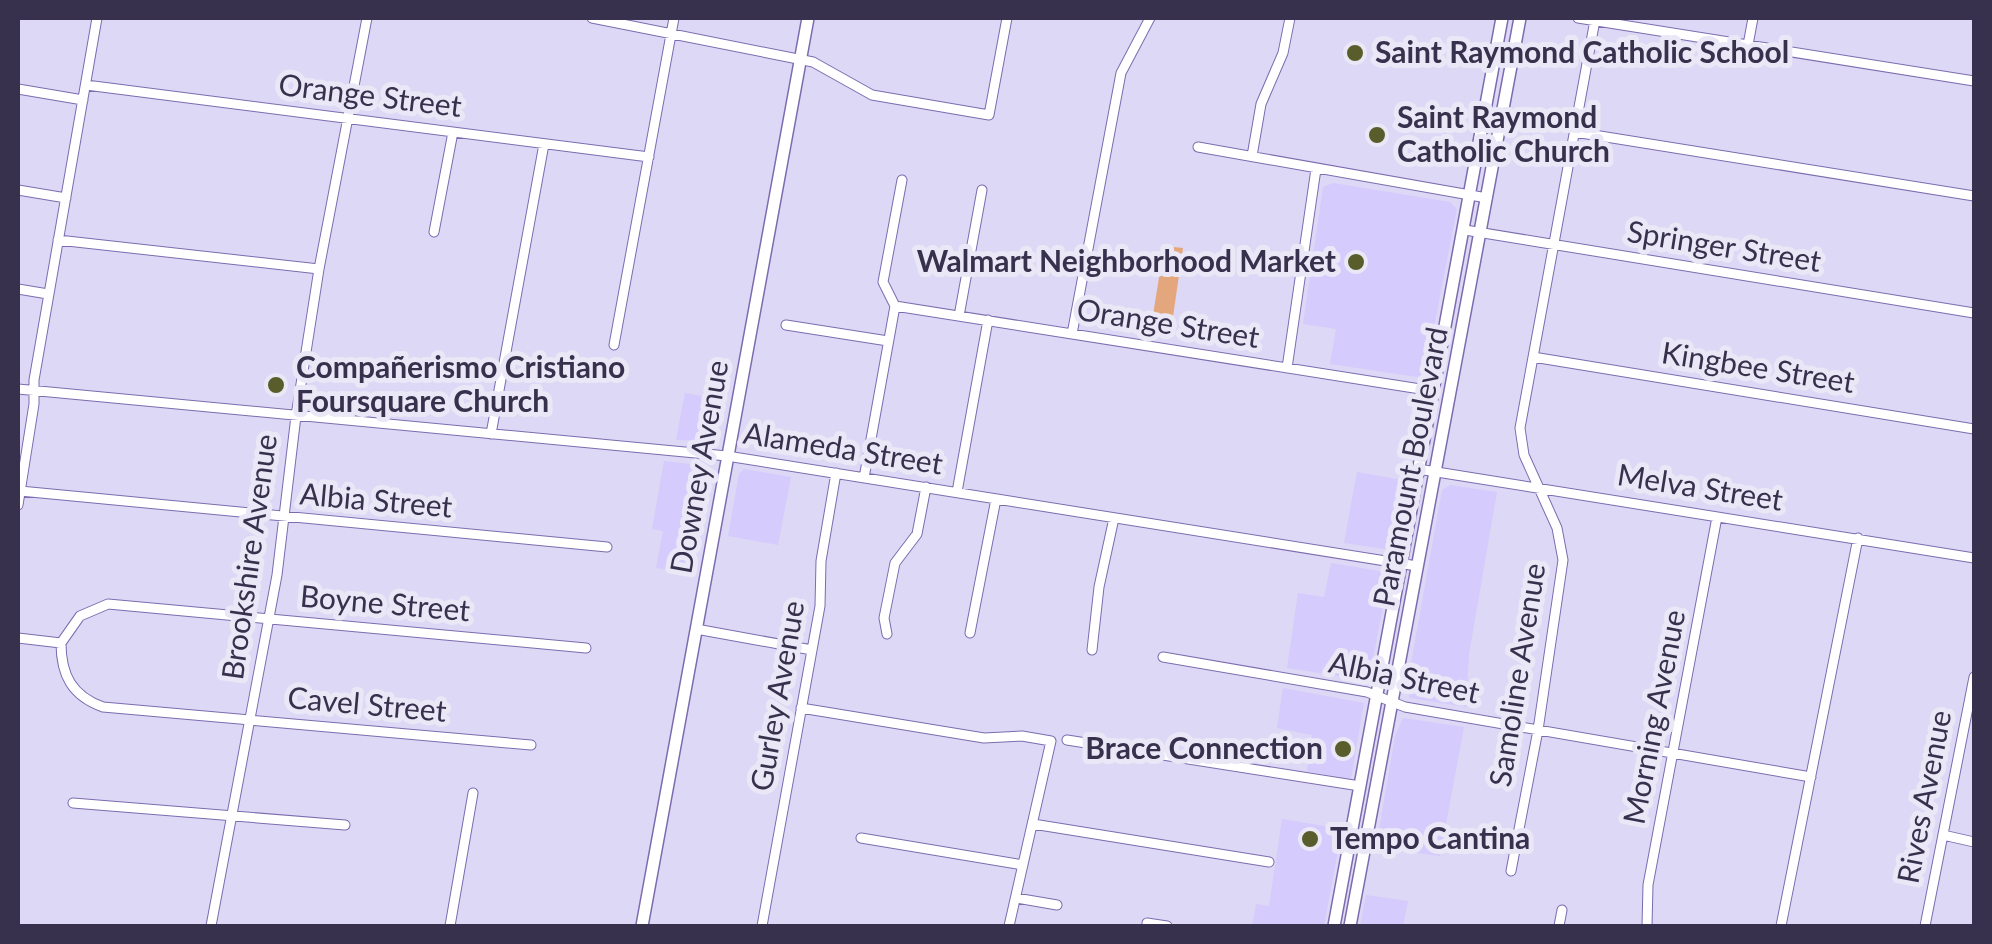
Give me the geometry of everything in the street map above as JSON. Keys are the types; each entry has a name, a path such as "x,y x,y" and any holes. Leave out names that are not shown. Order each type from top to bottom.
{"main road":[{"name":"Downey Avenue","path":"642,926 808,18"},
{"name":"Paramount Boulevard","path":"1334,926 1502,18"},
{"name":"Paramount Boulevard","path":"1350,926 1520,18"},
{"path":"1434,391 1445,419"}],"street":[{"path":"18,504 48,294 98,18"},
{"name":"Brookshire Avenue","path":"211,926 269,619 319,269 367,18"},
{"path":"592,18 812,62 883,98 989,115 1008,18"},
{"path":"614,345 674,18"},
{"path":"1072,334 1121,72 1150,18"},
{"path":"1252,156 1261,104 1283,52 1290,18"},
{"path":"1578,18 1974,81"},
{"path":"1748,45 1753,18"},
{"name":"Samoline Avenue","path":"1512,871 1564,560 1560,538 1524,455 1521,436 1532,357 1595,20"},
{"name":"Orange Street","path":"86,85 649,157"},
{"path":"18,89 83,100"},
{"path":"434,232 453,132"},
{"path":"1574,132 1974,196"},
{"path":"491,434 544,144"},
{"path":"1198,147 1487,198"},
{"path":"1287,368 1316,169"},
{"path":"864,478 895,306 883,282 902,180"},
{"path":"18,190 66,198"},
{"path":"959,316 982,190"},
{"name":"Springer Street","path":"1465,230 1974,313"},
{"path":"58,240 319,269"},
{"path":"18,289 48,294"},
{"name":"Orange Street","path":"895,306 1434,391"},
{"path":"957,492 988,320"},
{"path":"786,325 888,341"},
{"name":"Kingbee Street","path":"1532,357 1974,428"},
{"name":"Alameda Street","path":"18,389 727,456 1417,566"},
{"name":"Melva Street","path":"1418,469 1974,558"},
{"name":"Gurley Avenue","path":"762,926 822,596 821,559 836,473"},
{"path":"887,634 884,620 895,563 917,534 926,488"},
{"name":"Albia Street","path":"20,490 607,547"},
{"path":"970,632 996,499"},
{"name":"Morning Avenue","path":"1647,926 1648,886 1718,516"},
{"path":"1092,650 1099,586 1114,518"},
{"path":"1780,926 1858,538"},
{"name":"Boyne Street","path":"61,644 80,616 108,604 586,648"},
{"path":"696,629 812,650"},
{"path":"18,638 61,644"},
{"name":"Cavel Street","path":"61,644 62,668 68,682 77,694 103,707 532,745"},
{"name":"Albia Street","path":"1163,657 1811,778"},
{"name":"Rives Avenue","path":"1924,926 1974,677"},
{"path":"801,708 984,738 1022,736 1051,742 1010,926"},
{"path":"1067,740 1360,786"},
{"path":"450,926 473,793"},
{"path":"73,803 345,825"},
{"path":"1033,824 1269,862"},
{"path":"1943,834 1974,842"},
{"path":"862,838 1023,865"},
{"path":"1016,898 1057,905"},
{"path":"1559,926 1562,910"},
{"path":"1147,926 1167,926"}],"shaded area":[{"path":"1333,183 1450,202 1457,209 1424,378 1330,364 1336,329 1303,324 1323,187"},
{"path":"1164,246 1183,248 1170,337 1150,334"},
{"path":"685,393 722,400 714,441 676,440"},
{"path":"664,461 706,466 709,470 692,572 656,568 663,531 652,529"},
{"path":"744,469 791,477 778,545 728,536 739,474"},
{"path":"1357,472 1407,481 1395,547 1391,550 1344,543"},
{"path":"1450,485 1497,492 1469,654 1466,707 1410,698 1406,691 1442,490"},
{"path":"1331,563 1389,575 1370,675 1365,680 1287,668 1298,593 1324,597"},
{"path":"1283,688 1364,703 1351,779 1307,771 1312,735 1277,728"},
{"path":"1403,718 1464,727 1440,856 1376,847 1395,736"},
{"path":"1282,819 1342,829 1324,926 1252,926 1256,904 1269,906"},
{"path":"1366,895 1408,901 1403,926 1360,926"}],"place":[{"name":"Saint Raymond Catholic School","path":"1355,53"},
{"name":"Saint Raymond Catholic Church","path":"1377,135"},
{"name":"Walmart Neighborhood Market","path":"1356,262"},
{"name":"Compañerismo Cristiano Foursquare Church","path":"276,385"},
{"name":"Brace Connection","path":"1343,749"},
{"name":"Tempo Cantina","path":"1310,839"}]}
